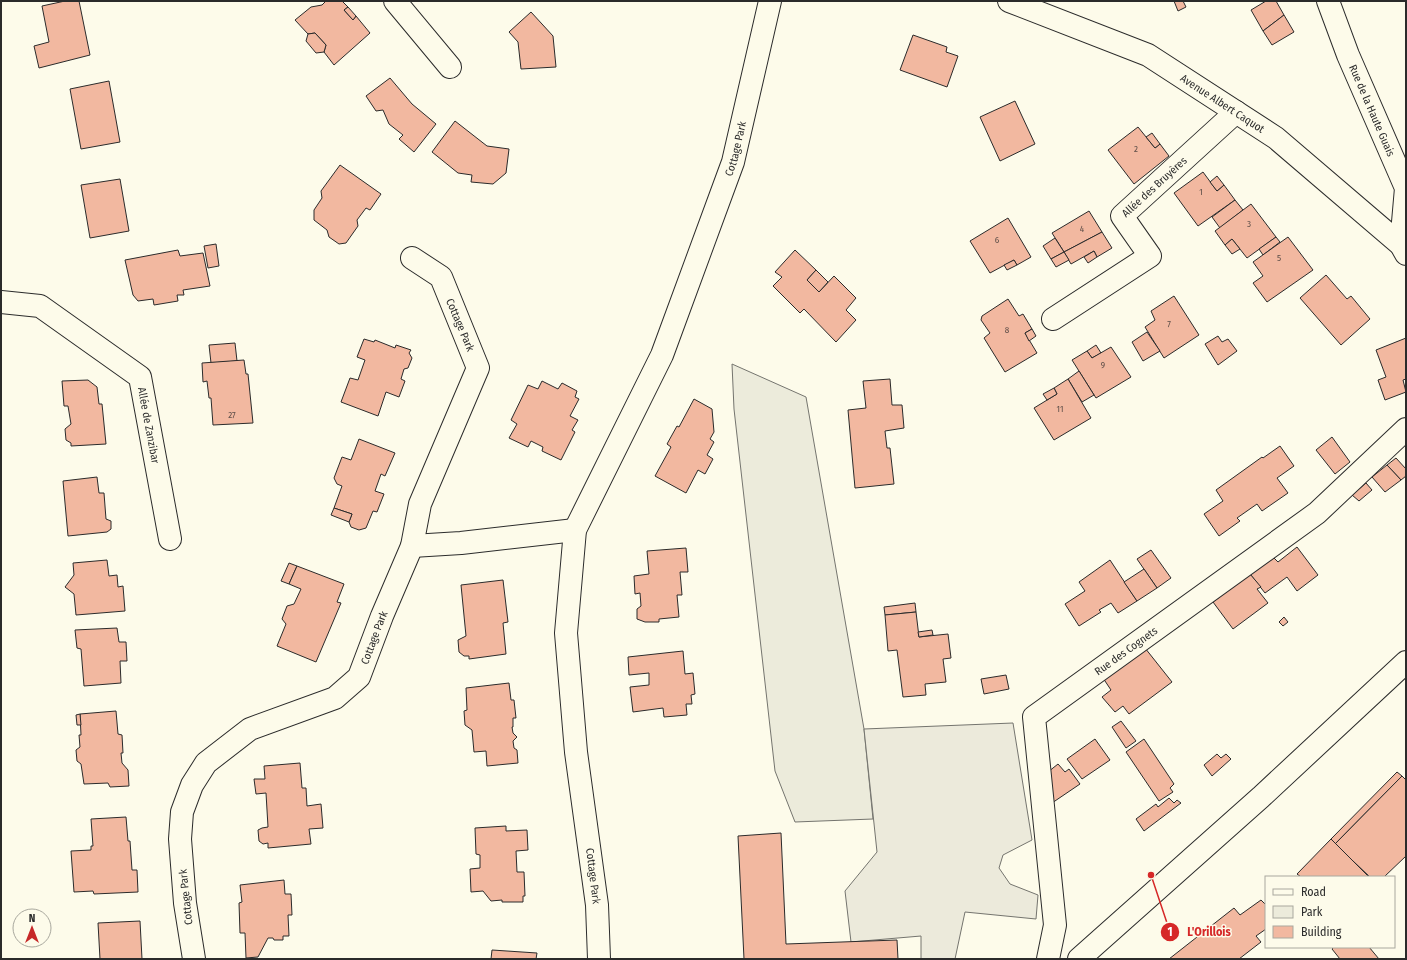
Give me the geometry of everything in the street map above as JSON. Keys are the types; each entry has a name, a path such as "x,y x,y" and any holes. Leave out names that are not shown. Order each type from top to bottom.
{"street":[{"path":"395,1 450,67"},
{"name":"Cottage Park","path":"599,959 597,905 576,752 566,633 575,530 662,355 733,162 770,1"},
{"name":"Avenue Albert Caquot","path":"1009,1 1148,56 1276,138 1404,249"},
{"name":"Rue de la Haute Guais","path":"1328,1 1348,56 1406,188 1404,249"},
{"name":"Allée des Bruyères","path":"1053,318 1150,256 1122,216 1236,112"},
{"name":"Cottage Park","path":"194,959 186,903 180,839 182,812 192,785 206,763 250,729 335,698 359,677 382,616 412,546 420,504 478,368 441,277 412,258"},
{"name":"Allée de Zanzibar","path":"1,302 40,306 140,377 170,539"},
{"name":"Rue des Cognets","path":"1048,959 1055,925 1034,717 1317,513 1406,429"},
{"path":"412,546 461,543 575,530"},
{"path":"1080,959 1266,792 1406,662"}],"green space":[{"path":"732,364 806,397 864,729 873,819 795,822 775,771 734,409"}],"shaded area":[{"path":"1013,723 1032,840 1003,855 999,868 1010,884 1038,895 1036,919 965,912 955,959 921,959 921,936 851,942 845,891 877,852 864,729"}],"building":[{"path":"65,1 79,1 90,55 39,68 34,46 49,42 42,6"},
{"path":"326,1 342,1 348,7 344,10 353,20 356,16 370,33 334,65 324,52 326,45 315,33 308,34 295,20 311,7 322,5"},
{"path":"1174,1 1183,1 1186,7 1178,11"},
{"path":"1266,1 1276,1 1284,15 1263,31 1251,10"},
{"path":"348,7 356,16 353,20 344,10"},
{"path":"531,12 553,36 556,67 521,69 518,42 509,32"},
{"path":"1284,15 1294,32 1272,45 1263,31"},
{"path":"315,33 326,45 324,52 316,53 306,41 308,34"},
{"path":"913,35 947,47 946,52 958,56 947,87 900,70"},
{"path":"390,78 412,104 436,124 414,152 399,139 403,135 389,124 383,110 376,111 366,96"},
{"path":"109,81 120,142 81,149 70,89"},
{"path":"1015,101 1035,144 1000,161 980,117"},
{"path":"455,121 487,146 509,149 506,173 493,184 471,182 472,175 458,173 432,152"},
{"path":"1138,127 1155,148 1160,144 1169,156 1134,184 1108,150"},
{"path":"1152,133 1160,144 1155,148 1146,137"},
{"path":"340,165 381,194 370,210 366,208 357,220 358,226 346,243 339,244 329,237 327,230 314,220 314,210 322,198 321,191"},
{"path":"1203,172 1217,191 1224,185 1235,200 1198,226 1174,193"},
{"path":"1217,176 1224,185 1217,191 1210,182"},
{"path":"120,179 129,231 90,238 81,185"},
{"path":"1235,200 1243,210 1220,228 1212,217"},
{"path":"1251,204 1276,237 1247,258 1232,239 1225,245 1215,231"},
{"path":"1089,211 1102,232 1064,252 1052,233"},
{"path":"1008,218 1031,257 1017,265 1014,260 990,273 970,241"},
{"path":"1102,232 1112,248 1097,257 1094,251 1071,264 1064,252"},
{"path":"1276,237 1280,242 1263,255 1259,249"},
{"path":"1288,237 1313,270 1267,302 1253,283 1263,276 1253,262"},
{"path":"1055,238 1064,252 1051,259 1043,246"},
{"path":"1232,239 1240,249 1232,254 1225,245"},
{"path":"216,244 219,266 208,268 204,246"},
{"path":"178,250 180,256 203,253 210,286 183,290 184,295 177,295 178,301 154,305 153,299 138,301 133,295 125,260"},
{"path":"795,250 816,270 807,280 819,292 834,276 856,298 846,310 856,320 836,342 804,309 800,313 773,286 782,277 775,272"},
{"path":"1094,251 1097,257 1088,263 1084,257"},
{"path":"1064,252 1069,260 1056,267 1051,259"},
{"path":"1014,260 1017,265 1007,270 1004,265"},
{"path":"816,270 828,282 819,292 807,280"},
{"path":"1326,275 1347,299 1351,296 1370,319 1341,345 1300,298"},
{"path":"1174,296 1199,335 1164,358 1145,327 1155,320 1151,311"},
{"path":"1008,299 1019,316 1023,314 1032,329 1025,333 1037,353 1005,372 984,338 990,333 981,320 982,316"},
{"path":"1032,329 1036,336 1029,341 1025,333"},
{"path":"1147,332 1160,351 1143,361 1132,342"},
{"path":"1218,336 1222,342 1228,339 1237,351 1218,365 1205,344"},
{"path":"1406,338 1406,379 1403,380 1406,392 1385,400 1378,380 1386,377 1376,350"},
{"path":"364,339 374,342 375,340 395,348 396,345 411,350 409,353 412,358 408,368 404,369 401,379 405,381 399,397 386,392 378,416 341,402 350,378 358,380 365,360 357,357"},
{"path":"235,343 237,361 211,363 209,345"},
{"path":"1096,345 1101,353 1092,358 1087,351"},
{"path":"1111,347 1131,377 1096,398 1072,360 1087,351 1092,358"},
{"path":"244,360 246,374 248,374 253,423 213,425 211,398 209,398 207,381 203,382 202,363"},
{"path":"1079,371 1094,395 1082,402 1068,379"},
{"path":"890,379 892,405 902,405 904,428 885,431 887,448 890,448 894,484 855,488 848,410 866,408 863,381"},
{"path":"1068,379 1091,418 1054,440 1034,408 1057,394 1054,388"},
{"path":"88,380 97,387 99,404 102,404 106,444 71,446 71,443 66,440 65,429 71,424 68,406 64,406 62,381"},
{"path":"542,381 558,389 562,383 577,391 575,397 579,399 570,416 578,420 572,430 575,432 561,460 542,451 543,447 531,441 528,447 509,438 517,424 511,420 528,385 538,389"},
{"path":"1054,388 1057,394 1047,400 1043,394"},
{"path":"694,399 712,409 714,432 710,439 714,442 707,455 713,459 705,474 698,470 686,493 655,476 671,447 667,444 677,426 679,427"},
{"path":"1332,437 1350,462 1335,474 1316,450"},
{"path":"359,439 395,453 385,476 381,474 375,491 384,494 377,512 373,511 366,528 359,530 351,527 349,522 352,514 334,508 342,486 337,484 334,478 342,457 351,460"},
{"path":"1280,446 1294,466 1277,478 1288,493 1262,511 1257,504 1237,518 1240,521 1219,536 1204,514 1223,501 1216,490"},
{"path":"1396,458 1406,469 1406,476 1401,480 1387,465"},
{"path":"1387,465 1401,480 1385,492 1372,477"},
{"path":"97,477 99,493 104,493 106,519 111,521 111,529 107,532 68,536 63,481"},
{"path":"1366,483 1372,490 1359,501 1352,495"},
{"path":"334,508 352,514 349,522 331,515"},
{"path":"1297,547 1318,575 1297,591 1287,577 1265,593 1250,574 1273,557 1278,562"},
{"path":"686,548 688,572 680,572 682,595 677,595 679,617 659,619 659,622 645,622 637,619 637,609 641,606 640,593 635,594 634,576 649,574 647,551"},
{"path":"1151,550 1171,578 1157,588 1137,559"},
{"path":"107,560 109,576 117,575 118,587 123,586 125,611 76,615 74,594 65,587 74,575 73,563"},
{"path":"1110,560 1137,601 1118,613 1111,603 1099,610 1101,612 1079,626 1065,604 1085,591 1079,582"},
{"path":"289,563 297,566 289,584 281,581"},
{"path":"297,566 344,584 337,602 341,603 316,662 277,646 286,624 282,619 287,606 294,604 301,589 289,584"},
{"path":"1144,569 1157,588 1137,601 1124,582"},
{"path":"1250,574 1261,587 1257,589 1268,603 1233,629 1213,602"},
{"path":"503,580 508,622 503,623 506,654 469,659 469,656 464,656 459,652 458,640 466,636 461,585"},
{"path":"915,603 916,612 885,615 884,607"},
{"path":"916,612 919,637 948,634 951,658 943,659 946,682 925,684 926,695 903,697 897,650 888,651 885,615"},
{"path":"1284,617 1288,622 1283,626 1279,622"},
{"path":"117,628 119,642 126,642 127,661 120,661 121,683 84,686 81,649 77,648 75,630"},
{"path":"932,630 933,635 919,637 918,632"},
{"path":"1145,648 1172,682 1129,714 1123,706 1115,712 1102,697 1111,690 1103,678"},
{"path":"683,651 685,674 693,673 695,694 691,695 692,704 686,704 687,715 664,717 663,708 633,712 630,687 649,685 649,673 629,675 628,657"},
{"path":"1006,675 1009,689 984,694 981,679"},
{"path":"509,683 511,700 514,700 516,718 513,718 512,727 513,733 517,737 513,741 514,748 517,750 518,763 487,766 486,751 474,752 472,730 465,725 464,711 467,710 466,688"},
{"path":"116,711 118,734 122,735 122,763 128,770 129,786 110,787 108,783 84,784 81,764 77,761 76,750 80,747 80,714"},
{"path":"80,714 81,725 77,725 76,715"},
{"path":"1121,721 1136,741 1126,748 1112,727"},
{"path":"1095,739 1110,760 1082,779 1067,759"},
{"path":"1144,739 1174,784 1170,788 1173,792 1159,801 1126,752"},
{"path":"1217,754 1221,758 1226,754 1231,759 1212,776 1204,765"},
{"path":"300,763 302,788 306,788 307,806 321,804 323,828 309,829 311,844 268,848 268,843 263,844 259,841 258,830 268,827 266,793 256,794 254,779 265,779 264,766"},
{"path":"1058,764 1065,772 1069,769 1080,784 1052,803 1048,772"},
{"path":"1397,772 1402,776 1335,844 1331,839"},
{"path":"1402,776 1406,780 1406,856 1385,876 1369,876 1335,844"},
{"path":"1169,798 1174,803 1177,800 1181,803 1144,831 1136,819 1156,804 1158,807"},
{"path":"126,817 128,841 130,841 132,870 137,870 138,892 94,894 93,891 74,892 71,851 91,850 91,846 93,846 91,819"},
{"path":"506,826 506,831 527,830 528,850 516,851 517,872 524,872 525,896 523,896 523,902 502,902 502,900 491,901 483,891 471,892 470,869 480,868 480,855 476,854 475,828"},
{"path":"781,833 786,944 897,940 898,959 744,959 738,836"},
{"path":"1331,839 1368,876 1300,876 1297,874"},
{"path":"284,880 285,894 291,894 292,915 288,915 289,936 283,936 283,940 268,938 258,957 246,958 245,933 240,933 239,903 242,902 240,885"},
{"path":"1261,900 1265,904 1265,930 1256,936 1261,942 1239,959 1169,959 1234,908 1240,915"},
{"path":"140,921 142,959 100,959 98,923"},
{"path":"1370,948 1379,959 1340,959 1332,949"},
{"path":"492,950 537,953 536,959 491,959"}],"place":[{"name":"L'Orillois","path":"1151,875"}]}
